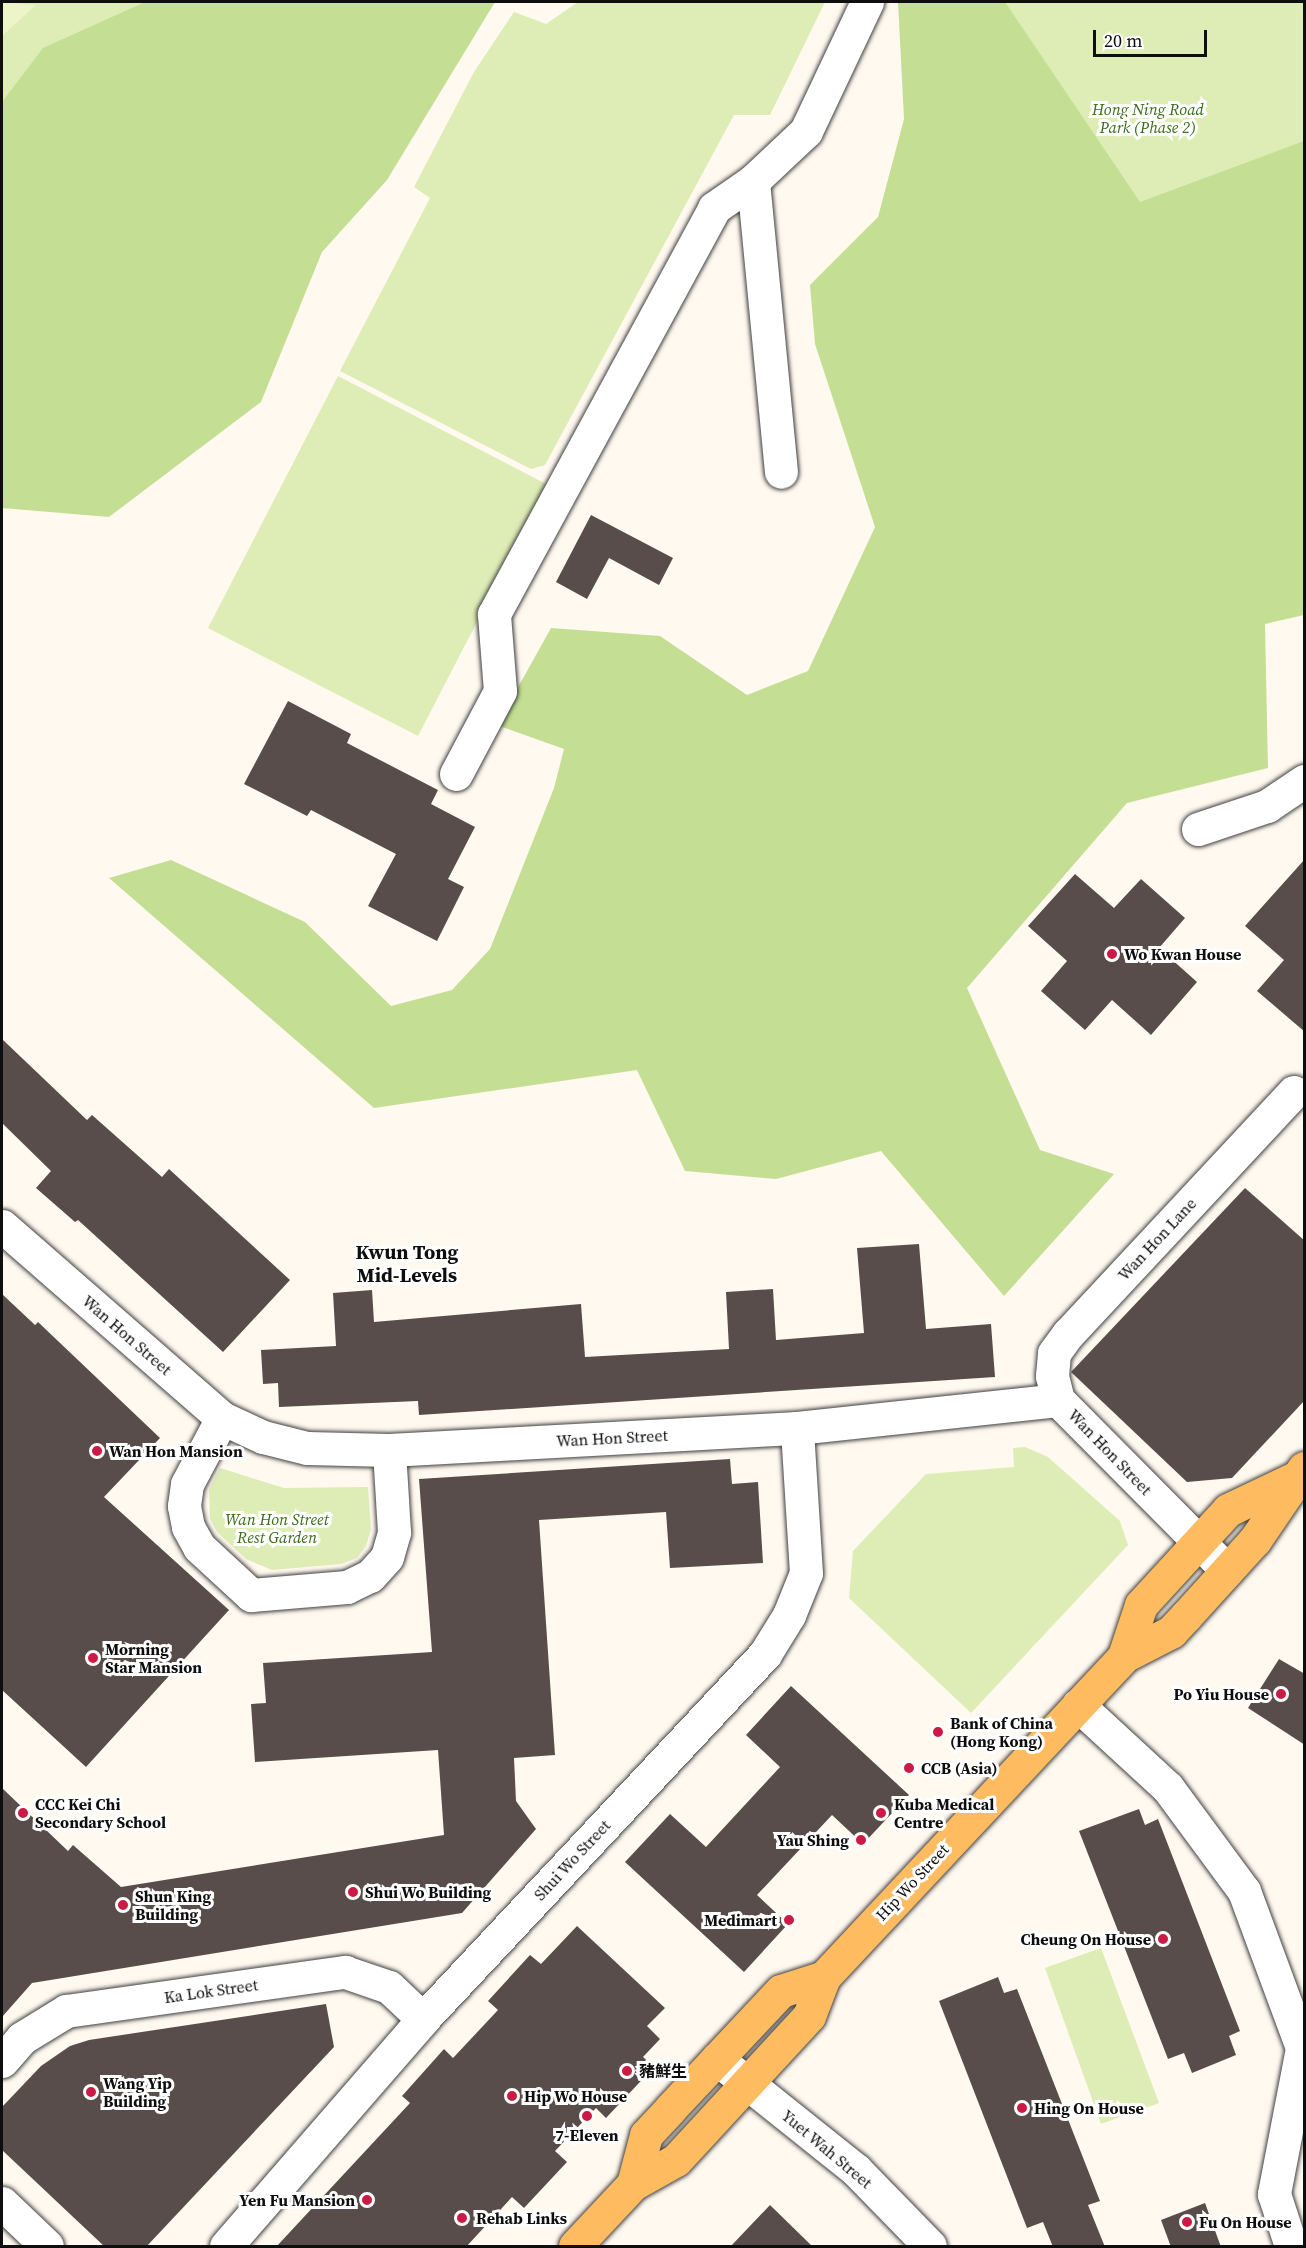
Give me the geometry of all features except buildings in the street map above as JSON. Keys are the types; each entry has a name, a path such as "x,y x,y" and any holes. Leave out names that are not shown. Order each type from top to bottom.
{"main road":[{"name":"Hip Wo Street","path":"1124,1656 1141,1605 1228,1510 1300,1473"},
{"name":"Hip Wo Street","path":"575,2247 633,2184 676,2160 809,2016 824,1977 1124,1656 1172,1632 1255,1540 1300,1473"},
{"name":"Hip Wo Street","path":"633,2184 646,2135 781,1991 824,1977"}],"street":[{"path":"456,774 500,691 494,614 714,208 753,181 806,131 867,2"},
{"path":"753,181 781,472"},
{"path":"1198,829 1267,806 1305,781"},
{"name":"Wan Hon Lane","path":"1059,1400 1052,1376 1054,1353 1068,1334 1294,1092"},
{"name":"Wan Hon Street","path":"2,1226 222,1418 263,1437 307,1449 389,1450 797,1428 1059,1400 1227,1570"},
{"path":"222,1418 187,1484 184,1506 188,1527 199,1547 251,1595 347,1587 370,1576 387,1557 394,1532 389,1450"},
{"name":"Shui Wo Street","path":"226,2247 423,2019 765,1654 789,1615 806,1574 797,1428"},
{"path":"1078,1705 1167,1788 1244,1891 1302,2048 1274,2194 1291,2247"},
{"name":"Ka Lok Street","path":"2,2061 22,2038 66,2012 345,1972 389,1987 423,2019"},
{"name":"Yuet Wah Street","path":"717,2059 856,2170 914,2241"},
{"path":"2,2204 47,2247"}],"green space":[{"path":"2,2 193,2 2,186"},
{"path":"2,2 36,5 2,36"},
{"path":"145,2 495,2 387,180 322,252 261,402 109,517 2,508 2,102 43,48"},
{"path":"578,2 825,2 770,115 734,115 545,465 531,469 340,371 430,198 414,187 474,72 514,12 546,24"},
{"path":"898,2 1005,2 1140,202 1304,141 1304,615 1265,624 1268,768 1127,803 967,988 1040,1150 1114,1174 1004,1296 881,1151 776,1179 685,1171 637,1070 374,1108 109,878 171,860 305,922 391,1006 452,990 490,949 554,788 564,749 497,725 551,628 660,636 747,695 808,671 875,527 815,344 810,285 878,217 904,119"},
{"name":"Hong Ning Road Park (Phase 2)","path":"944,2 1304,2 1304,190 1108,255"},
{"path":"338,376 548,485 418,736 208,628"},
{"path":"1025,1447 1048,1457 1120,1521 1128,1545 971,1713 849,1598 853,1551 926,1474 1014,1467 1013,1448"},
{"name":"Wan Hon Street Rest Garden","path":"220,1468 284,1488 368,1487 371,1529 366,1546 357,1558 341,1564 272,1570 246,1559 217,1532 210,1519 209,1490"},
{"path":"1101,1948 1159,2103 1101,2124 1045,1968"}],"place":[{"name":"Wo Kwan House","path":"1112,954"},
{"name":"Wan Hon Mansion","path":"97,1451"},
{"name":"Morning Star Mansion","path":"93,1658"},
{"name":"Po Yiu House","path":"1281,1694"},
{"name":"Bank of China (Hong Kong)","path":"938,1732"},
{"name":"CCB (Asia)","path":"909,1768"},
{"name":"CCC Kei Chi Secondary School","path":"23,1813"},
{"name":"Kuba Medical Centre","path":"881,1813"},
{"name":"Yau Shing","path":"861,1840"},
{"name":"Shui Wo Building","path":"353,1892"},
{"name":"Shun King Building","path":"123,1905"},
{"name":"Medimart","path":"789,1920"},
{"name":"Cheung On House","path":"1163,1939"},
{"name":"豬鮮生","path":"627,2071"},
{"name":"Wang Yip Building","path":"91,2092"},
{"name":"Hip Wo House","path":"512,2096"},
{"name":"Hing On House","path":"1022,2108"},
{"name":"7-Eleven","path":"587,2116"},
{"name":"Yen Fu Mansion","path":"367,2200"},
{"name":"Rehab Links","path":"462,2218"},
{"name":"Fu On House","path":"1187,2222"}],"district":[{"name":"Kwun Tong Mid-Levels","path":"407,1264"}]}
